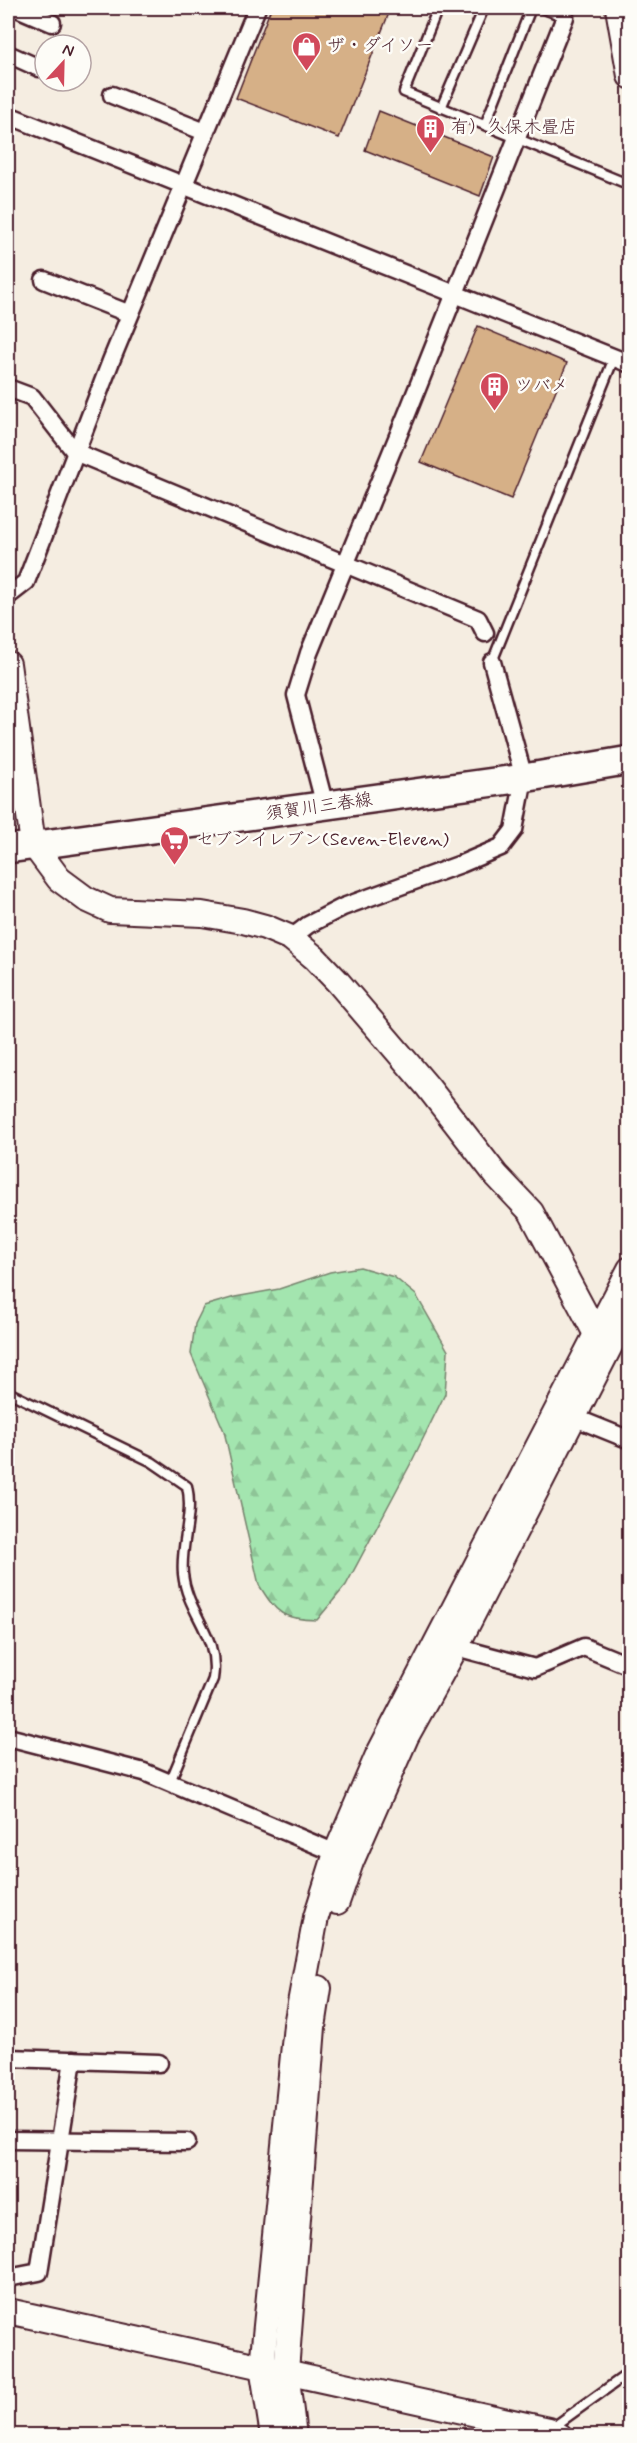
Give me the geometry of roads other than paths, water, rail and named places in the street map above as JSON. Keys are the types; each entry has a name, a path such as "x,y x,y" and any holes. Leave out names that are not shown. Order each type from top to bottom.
{"main road":[{"name":"須賀川三春線","path":"20,847 524,778 630,760"}],"street":[{"path":"17,8 52,23"},
{"path":"8,596 26,582 130,314 256,8"},
{"path":"618,8 630,76"},
{"path":"325,806 296,695 309,652 565,17"},
{"path":"8,54 33,65"},
{"path":"112,96 205,132"},
{"path":"8,115 622,361"},
{"path":"44,280 130,314"},
{"path":"8,388 32,397 75,452 478,619 485,633"},
{"path":"291,938 308,924 343,908 462,864 501,847 514,830 524,778 492,662"},
{"path":"8,664 20,847 86,899 110,910 202,914 266,927 291,938 338,982 427,1086 496,1175 531,1212 603,1340"},
{"path":"294,2436 286,2371 313,2027 330,1922 351,1862 406,1737 456,1647 573,1417 630,1269"},
{"path":"273,2436 262,2366 296,2025 316,1917 336,1852 377,1757 603,1340 630,1307"},
{"path":"573,1417 630,1440"},
{"path":"456,1647 535,1668 584,1647 630,1666"},
{"path":"8,1737 144,1772 336,1852"},
{"path":"8,2058 159,2063"},
{"path":"8,2278 39,2272 73,2060"},
{"path":"8,2140 187,2142"},
{"path":"8,2311 286,2371 554,2433"}],"lane":[{"path":"438,8 404,92 630,185"},
{"path":"441,108 484,8"},
{"path":"485,125 531,8"},
{"path":"541,8 565,17"},
{"path":"492,662 622,361"},
{"path":"8,1392 152,1462 187,1486 190,1498 182,1572 185,1586 211,1644 215,1666 213,1679 170,1782"},
{"path":"554,2433 630,2372"}],"place":[{"name":"ザ・ダイソー","path":"306,72"},
{"name":"有）久保木畳店","path":"430,154"},
{"name":"ツバメ","path":"494,412"},
{"name":"セブンイレブン(Seven-Eleven)","path":"175,866"}]}
